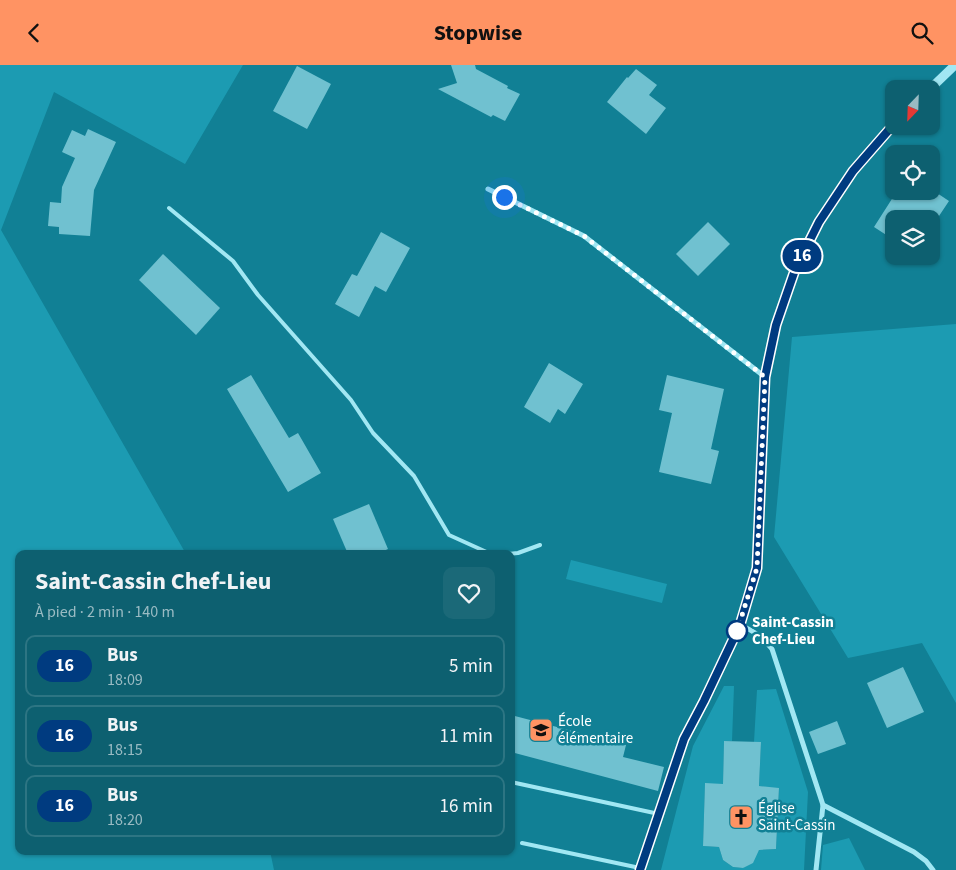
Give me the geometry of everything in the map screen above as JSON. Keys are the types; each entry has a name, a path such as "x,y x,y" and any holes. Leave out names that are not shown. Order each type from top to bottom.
{"street":[{"path":"939,80 955,65"},
{"path":"640,869 684,739 740,625 757,568 765,377 776,325 795,270 819,222 853,171 885,134"},
{"path":"488,189 584,236 765,377"},
{"path":"740,625 763,637 772,649 823,805 816,870"},
{"path":"823,805 914,852 926,861 933,870"}],"lane":[{"path":"169,208 233,261 258,295 351,399 374,433 414,476 449,535 482,550"},
{"path":"515,553 540,545"},
{"path":"515,783 659,815"},
{"path":"522,843 640,869"}],"shaded area":[{"path":"0,65 243,65 185,164 54,92 1,230 184,550 15,550 15,855 271,855 274,870 0,870"},
{"path":"956,324 956,703 922,643 848,658 774,537 792,337"},
{"path":"571,560 667,584 662,603 566,579"},
{"path":"724,686 734,686 732,741 724,741 723,784 705,784 703,846 719,847 723,860 733,867 743,868 759,850 776,849 779,789 759,786 761,742 754,742 757,690 776,689 808,792 804,870 661,870 693,746"},
{"path":"849,838 865,870 821,870 823,845"}],"building":[{"path":"451,65 475,65 476,69 520,94 505,121 493,115 491,117 438,89 457,83"},
{"path":"297,66 331,84 307,129 273,111"},
{"path":"636,69 657,85 649,95 666,108 646,134 607,102"},
{"path":"88,129 116,142 94,190 90,236 59,234 59,227 48,226 50,202 61,203 62,187 75,158 62,152 72,130 85,136"},
{"path":"940,195 949,201 940,214 940,210 885,210 885,234 874,227 891,200 940,200"},
{"path":"708,222 730,244 698,276 676,254"},
{"path":"381,232 410,248 386,292 375,286 359,317 335,304 352,274 357,276"},
{"path":"163,254 220,308 196,335 139,280"},
{"path":"549,363 583,384 565,414 558,409 550,423 524,407"},
{"path":"251,375 289,438 298,433 321,473 288,492 227,389"},
{"path":"667,375 724,389 711,449 719,451 711,484 659,472 672,413 659,410"},
{"path":"369,504 388,549 346,550 333,519"},
{"path":"903,667 924,712 887,728 867,683"},
{"name":"École élémentaire","path":"515,716 626,745 623,757 664,767 658,791 515,753"},
{"path":"837,721 846,744 818,754 809,732"},
{"name":"Église Saint-Cassin","path":"724,741 761,742 759,786 779,788 776,849 759,850 753,863 743,868 733,867 723,860 719,847 703,846 705,783 723,784"}],"bus line":[{"name":"16","path":"640,870 684,739 740,625 757,568 765,377 776,325 795,270 819,222 853,171 885,134"}],"place":[{"name":"Saint-Cassin Chef-Lieu","path":"737,631"},
{"name":"École élémentaire","path":"541,730"},
{"name":"Église Saint-Cassin","path":"741,817"}],"route":[{"path":"504,197 584,236 765,377 757,568 737,631"}]}
